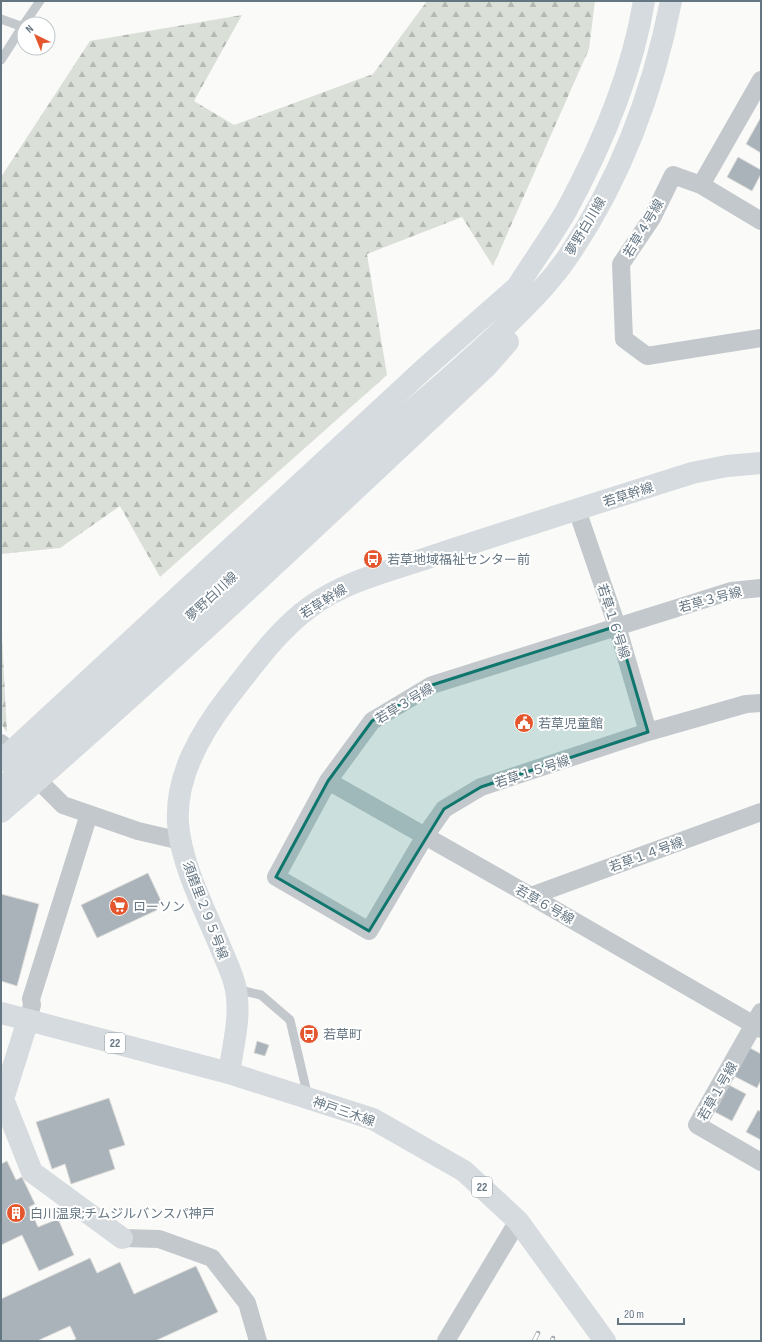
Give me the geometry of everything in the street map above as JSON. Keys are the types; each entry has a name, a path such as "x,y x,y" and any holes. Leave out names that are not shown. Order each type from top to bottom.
{"street":[{"name":"夢野白川線","path":"420,402 517,287 564,214 595,155 620,94 634,47 644,1"},
{"name":"夢野白川線","path":"1,789 74,724 420,402 483,349 544,288 583,233 619,166 641,113 650,86 664,36 671,1"},
{"path":"761,80 701,185 761,221"},
{"name":"若草４号線","path":"701,185 673,175 652,218 620,264 624,339 647,356 761,338"},
{"path":"1,761 408,384 517,287"},
{"path":"1,812 86,738 294,547 486,367 517,332 544,288"},
{"name":"若草幹線","path":"180,841 178,822 179,800 182,783 194,749 215,714 281,631 310,606 341,587 456,548 692,473 727,466 761,463"},
{"name":"若草１６号線","path":"576,510 617,626 648,732"},
{"name":"若草３号線","path":"369,931 276,877 328,781 372,721 432,685 731,591 761,588"},
{"name":"若草１５号線","path":"369,931 425,836 444,810 481,787 648,732 746,704 761,703"},
{"path":"1,743 63,805 138,831 180,841"},
{"name":"若草６号線","path":"328,781 531,896 759,1022"},
{"name":"若草１４号線","path":"531,896 761,812"},
{"path":"89,814 31,999 32,1005 28,1020 2,1099 32,1172 122,1238 159,1239 212,1258 247,1303 258,1341"},
{"name":"須磨里２９５号線","path":"180,841 193,884 236,989 237,1020 229,1073"},
{"name":"神戸三木線","path":"1,1013 229,1073 373,1119 464,1171 518,1220 604,1341"},
{"name":"若草１号線","path":"759,1022 697,1125 761,1162"},
{"path":"446,1341 518,1220"}],"lane":[{"path":"30,16 40,1"},
{"path":"1,19 16,23"},
{"path":"1,60 16,37"},
{"path":"236,989 261,995 290,1020 308,1099"}],"highlighted area":[{"path":"617,626 648,732 481,787 444,809 369,931 276,877 328,781 372,721 432,685"}],"green space":[{"path":"427,1 595,1 589,49 493,266 462,217 367,254 387,375 160,577 120,506 60,548 1,554 1,177 90,41 242,15 194,101 234,125 373,74"},
{"path":"1,619 7,732 1,724"}],"building":[{"path":"761,117 761,153 746,144"},
{"path":"738,157 761,170 761,174 752,191 727,177"},
{"name":"ローソン","path":"148,873 162,903 155,907 157,910 97,938 81,905"},
{"path":"1,894 39,904 17,986 1,981"},
{"path":"257,1041 269,1045 265,1056 254,1053"},
{"path":"750,1048 761,1054 761,1080 757,1088 734,1076"},
{"path":"729,1085 746,1094 732,1121 715,1112"},
{"path":"109,1098 125,1145 109,1150 115,1169 71,1184 65,1164 52,1169 36,1122"},
{"path":"758,1110 761,1112 761,1140 746,1132"},
{"name":"白川温泉;チムジルバンスパ神戸","path":"7,1161 16,1180 22,1177 35,1204 29,1207 38,1227 58,1219 74,1255 39,1271 22,1235 1,1245 1,1164"},
{"path":"90,1258 97,1273 120,1262 134,1294 196,1266 218,1312 155,1341 72,1341 76,1339 70,1326 37,1341 1,1341 1,1299"}],"railway":[{"path":"534,1341 538,1333"}],"place":[{"name":"若草地域福祉センター前","path":"373,559"},
{"name":"若草児童館","path":"524,723"},
{"name":"ローソン","path":"119,906"},
{"name":"若草町","path":"309,1034"},
{"name":"白川温泉;チムジルバンスパ神戸","path":"16,1213"}]}
